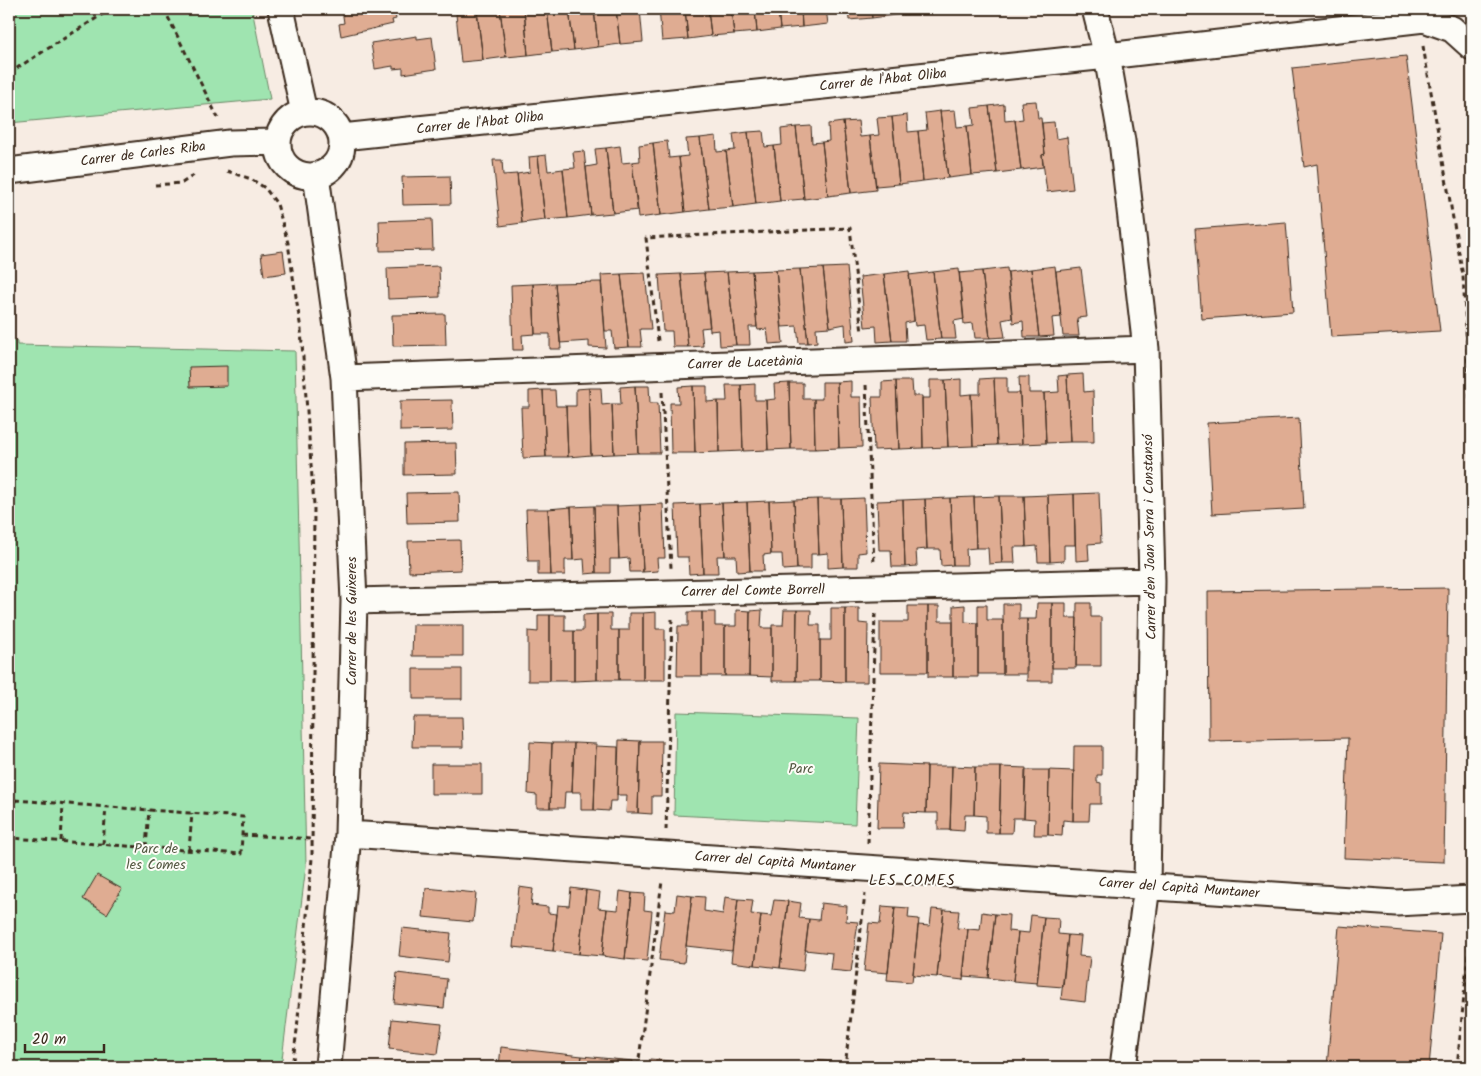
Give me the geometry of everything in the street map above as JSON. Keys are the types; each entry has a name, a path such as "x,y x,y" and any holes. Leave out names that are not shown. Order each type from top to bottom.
{"street":[{"path":"281,9 304,112"},
{"name":"Carrer d'en Joan Serra i Constansó","path":"1094,9 1107,56 1122,141 1146,349 1152,581 1148,886 1123,1067"},
{"name":"Carrer de l'Abat Oliba","path":"342,137 1107,56 1426,16 1462,25 1472,47"},
{"path":"304,112 316,112 330,118 338,126 342,137 342,149 336,163 327,171 316,175 305,176 290,169 279,153 279,134 287,121 304,112"},
{"name":"Carrer de Carles Riba","path":"9,171 230,144 278,142"},
{"name":"Carrer de les Guixeres","path":"316,175 344,378 354,601 348,834 328,1067"},
{"name":"Carrer de Lacetània","path":"344,378 1146,349"},
{"name":"Carrer del Comte Borrell","path":"354,601 1152,581"},
{"name":"Carrer del Capità Muntaner","path":"348,834 1396,902 1472,909"}],"path":[{"path":"9,73 111,9"},
{"path":"164,9 230,144"},
{"path":"1426,16 1464,276 1472,432"},
{"path":"224,171 236,172 252,179 265,188 277,204 288,243 299,320 314,505 312,839 299,1011 292,1067"},
{"path":"154,186 182,183 193,176 201,174"},
{"path":"638,1067 666,855 672,593 660,366 646,238 850,228 865,359 875,588 868,868 845,1067"},
{"path":"15,800 64,804 243,817 241,854 12,838 15,800"},
{"path":"61,841 64,804"},
{"path":"103,844 106,807"},
{"path":"146,847 149,810"},
{"path":"189,850 192,813"},
{"path":"9,818 14,818"},
{"path":"242,835 312,839"},
{"path":"1457,1067 1472,909"}],"green space":[{"path":"9,9 252,9 270,99 9,123"},
{"name":"Parc de les Comes","path":"9,341 17,341 17,345 295,351 306,866 281,1067 9,1067"},
{"name":"Parc","path":"676,712 859,718 855,824 674,815"}],"building":[{"path":"342,9 394,9 396,19 392,20 393,24 341,36 339,24 344,23"},
{"path":"500,9 506,57 483,60 477,11"},
{"path":"500,9 524,9 528,55 506,57"},
{"path":"524,9 547,9 552,52 528,55"},
{"path":"547,9 569,9 574,50 552,52"},
{"path":"569,9 594,9 598,47 574,50"},
{"path":"594,9 616,9 620,44 598,47"},
{"path":"616,9 640,9 643,42 620,44"},
{"path":"659,9 685,9 688,39 662,41"},
{"path":"685,9 708,9 711,36 688,39"},
{"path":"708,9 731,9 734,34 711,36"},
{"path":"731,9 755,9 757,32 734,34"},
{"path":"755,9 778,9 780,29 757,32"},
{"path":"778,9 801,9 802,27 780,29"},
{"path":"801,9 826,9 828,24 802,27"},
{"path":"848,9 871,9 872,18 849,20"},
{"path":"871,9 894,9 895,15 872,18"},
{"path":"894,9 917,9 918,13 895,15"},
{"path":"917,9 940,9 941,10 918,13"},
{"path":"477,11 483,60 461,62 456,14"},
{"path":"417,36 417,39 432,37 436,69 403,74 403,68 393,69 393,66 375,69 371,43"},
{"path":"1406,56 1440,331 1331,337 1317,164 1304,167 1292,68"},
{"path":"1036,101 1038,118 1041,118 1045,154 1042,155 1043,167 1021,170 1015,120 1023,119 1021,102"},
{"path":"1004,104 1005,121 1015,120 1021,170 997,173 989,106"},
{"path":"989,106 997,173 972,175 967,126 974,125 972,108"},
{"path":"955,110 957,127 967,126 972,175 948,178 940,111"},
{"path":"940,111 948,178 923,181 918,131 927,130 925,113"},
{"path":"907,115 908,132 918,131 923,181 899,184 892,117"},
{"path":"892,117 899,184 876,186 870,136 879,135 877,118"},
{"path":"858,121 860,137 870,136 876,190 851,193 843,122"},
{"path":"843,122 851,193 828,196 822,142 829,141 828,124"},
{"path":"1054,122 1056,139 1067,137 1073,189 1047,192 1042,155 1045,154 1042,123"},
{"path":"811,126 812,143 822,142 828,196 804,199 796,127"},
{"path":"796,127 804,199 780,201 774,146 782,145 781,129"},
{"path":"763,131 765,147 774,146 780,201 756,204 748,132"},
{"path":"748,132 756,204 733,207 726,151 735,150 733,134"},
{"path":"716,136 717,152 726,151 733,207 709,209 700,138"},
{"path":"700,138 709,209 685,212 679,157 688,156 686,139"},
{"path":"667,141 669,158 679,157 685,212 661,215 653,143"},
{"path":"653,143 661,215 638,218 632,162 640,161 639,145"},
{"path":"620,146 622,163 632,162 638,210 613,213 606,148"},
{"path":"606,148 613,213 591,215 586,167 597,165 595,149"},
{"path":"584,151 591,215 568,218 563,169 575,168 573,152"},
{"path":"546,155 548,171 563,169 568,218 545,220 538,156"},
{"path":"538,156 545,220 522,223 517,174 530,172 529,157"},
{"path":"493,160 502,160 503,175 517,174 522,223 500,226"},
{"path":"450,176 451,204 403,205 402,177"},
{"path":"432,219 433,250 380,251 379,221"},
{"path":"1286,222 1293,312 1202,319 1195,229"},
{"path":"283,251 286,273 264,276 261,254"},
{"path":"439,266 440,297 388,299 387,268"},
{"path":"1055,266 1061,317 1052,318 1054,336 1039,337 1031,269"},
{"path":"847,267 854,341 846,342 845,324 830,327 823,268"},
{"path":"823,268 830,327 816,328 817,342 808,343 800,269"},
{"path":"1007,268 1012,318 1002,320 1005,337 990,338 982,271"},
{"path":"1081,268 1087,317 1077,318 1079,336 1063,336 1056,271"},
{"path":"800,269 808,343 799,343 797,326 782,327 776,270"},
{"path":"959,269 964,319 954,321 956,339 941,339 933,272"},
{"path":"1031,269 1039,337 1024,337 1023,321 1013,323 1008,272"},
{"path":"776,270 783,343 769,344 767,329 758,330 757,327 752,271"},
{"path":"752,271 757,327 749,327 750,345 736,345 727,272"},
{"path":"909,271 914,321 905,323 906,341 892,341 884,274"},
{"path":"982,271 990,338 975,338 973,323 964,324 959,273"},
{"path":"727,272 736,345 720,346 719,330 710,331 704,273"},
{"path":"933,272 941,339 926,340 924,325 915,326 909,275"},
{"path":"645,273 651,329 640,329 642,347 629,347 621,274"},
{"path":"704,273 710,327 701,328 703,346 688,347 681,274"},
{"path":"621,274 629,347 614,348 612,331 605,331 601,275"},
{"path":"681,274 688,347 673,347 672,331 663,331 659,275"},
{"path":"884,274 892,341 877,342 876,326 865,327 860,277"},
{"path":"601,282 606,348 589,347 589,341 560,343 555,283"},
{"path":"555,283 561,349 550,349 550,334 535,334 533,284"},
{"path":"533,284 535,334 522,335 523,350 513,350 511,285"},
{"path":"445,314 446,345 393,346 392,315"},
{"path":"227,366 227,386 190,387 189,367"},
{"path":"1083,374 1084,392 1093,391 1094,442 1070,442 1067,375"},
{"path":"1067,375 1070,442 1046,443 1044,393 1059,392 1058,376"},
{"path":"1019,377 1029,377 1029,393 1044,393 1046,443 1022,444"},
{"path":"994,378 997,445 973,446 971,394 980,394 980,379"},
{"path":"994,378 1007,378 1007,393 1020,393 1022,444 997,445"},
{"path":"961,379 961,395 971,394 973,446 948,447 945,380"},
{"path":"930,380 945,380 948,447 923,448 922,398 930,398"},
{"path":"851,381 851,397 861,397 862,447 839,448 837,382"},
{"path":"896,381 899,449 874,450 872,397 882,397 882,382"},
{"path":"896,381 912,381 913,396 922,396 923,448 899,449"},
{"path":"822,382 837,382 839,448 815,449 814,399 822,399"},
{"path":"789,383 791,449 768,450 766,400 775,399 774,384"},
{"path":"789,383 803,383 803,399 814,399 815,449 791,449"},
{"path":"755,384 755,400 766,400 768,450 743,451 741,385"},
{"path":"726,385 741,385 743,451 719,452 718,401 727,401"},
{"path":"635,386 638,453 614,454 612,404 621,404 620,387"},
{"path":"635,386 649,386 650,403 658,403 660,453 638,453"},
{"path":"693,386 695,453 671,453 670,403 679,403 678,387"},
{"path":"693,386 707,386 707,402 718,401 719,452 695,453"},
{"path":"589,388 591,455 568,457 566,406 576,406 576,389"},
{"path":"589,388 601,388 602,405 612,404 614,454 591,455"},
{"path":"543,390 546,457 523,458 521,407 529,407 529,391"},
{"path":"543,390 555,390 556,406 566,406 568,457 546,457"},
{"path":"452,400 453,430 400,431 400,401"},
{"path":"1299,418 1304,509 1212,514 1207,423"},
{"path":"456,443 457,474 404,475 404,444"},
{"path":"459,492 460,522 407,523 406,493"},
{"path":"1099,493 1101,543 1088,544 1089,560 1076,561 1074,494"},
{"path":"1074,494 1075,545 1064,545 1064,561 1050,562 1048,495"},
{"path":"1048,495 1050,562 1038,562 1037,546 1026,547 1024,496"},
{"path":"999,496 1002,563 989,564 988,548 976,548 974,497"},
{"path":"999,496 1024,496 1026,547 1014,547 1015,563 1002,563"},
{"path":"974,497 976,548 966,549 967,565 953,565 950,498"},
{"path":"864,498 866,552 858,553 858,567 843,567 841,499"},
{"path":"950,498 953,565 941,566 940,549 927,549 925,499"},
{"path":"817,499 841,499 843,567 828,568 828,553 819,554"},
{"path":"817,499 819,554 811,554 811,569 797,569 794,500"},
{"path":"925,499 927,549 916,550 917,566 905,567 903,500"},
{"path":"794,500 797,569 783,570 782,554 771,554 769,501"},
{"path":"903,500 905,567 892,567 891,550 879,550 877,501"},
{"path":"769,501 771,554 763,555 764,571 750,571 747,502"},
{"path":"747,502 750,571 737,572 736,556 725,556 722,503"},
{"path":"722,503 725,556 717,556 718,573 703,573 700,504"},
{"path":"663,504 665,558 657,558 658,571 643,572 640,505"},
{"path":"700,504 703,573 689,574 688,557 677,557 675,505"},
{"path":"640,505 643,572 630,572 629,558 619,559 617,506"},
{"path":"594,506 617,506 619,559 610,559 610,573 596,573"},
{"path":"594,506 596,573 585,574 584,559 573,560 571,507"},
{"path":"571,507 573,560 565,560 565,575 551,575 548,509"},
{"path":"526,509 548,509 551,575 538,575 538,561 528,561"},
{"path":"460,540 461,570 409,572 408,541"},
{"path":"1448,588 1444,862 1344,858 1348,738 1209,741 1208,591"},
{"path":"1037,603 1052,603 1052,681 1027,681 1027,619 1036,619"},
{"path":"1052,603 1066,603 1066,618 1077,618 1076,668 1052,668"},
{"path":"1077,603 1091,603 1091,617 1101,617 1101,666 1076,666"},
{"path":"1003,604 1019,604 1019,619 1027,619 1026,674 1003,674"},
{"path":"965,605 965,622 978,623 978,677 953,677 953,606"},
{"path":"978,605 987,605 987,620 1003,620 1003,674 978,674"},
{"path":"908,606 928,606 928,672 880,672 880,622 908,622"},
{"path":"928,606 939,606 939,621 953,621 953,677 928,677"},
{"path":"831,608 845,608 845,682 820,681 820,640 831,640"},
{"path":"845,608 859,608 859,623 868,624 867,682 845,682"},
{"path":"736,610 750,611 749,676 725,676 725,626 736,626"},
{"path":"762,610 761,628 772,628 772,677 749,676 750,611"},
{"path":"784,610 797,610 796,681 772,681 772,625 783,625"},
{"path":"797,610 811,610 810,625 820,625 820,681 796,681"},
{"path":"656,612 656,629 665,629 665,680 643,680 643,613"},
{"path":"688,612 702,612 702,676 677,676 678,626 688,626"},
{"path":"702,612 715,612 715,626 725,626 725,676 702,676"},
{"path":"629,613 643,613 643,680 619,680 619,630 629,630"},
{"path":"597,614 611,614 611,630 619,630 619,680 597,680"},
{"path":"597,614 597,680 574,681 574,631 583,631 583,615"},
{"path":"538,615 550,615 550,681 528,681 528,631 538,632"},
{"path":"550,615 565,615 565,631 574,631 574,681 550,681"},
{"path":"413,625 463,625 463,656 412,656"},
{"path":"413,669 462,669 462,699 413,699"},
{"path":"413,717 462,717 463,747 412,747"},
{"path":"619,740 640,741 638,813 626,813 627,795 617,795"},
{"path":"640,741 662,741 661,796 652,796 652,814 638,813"},
{"path":"530,742 552,743 550,808 537,808 537,795 528,794"},
{"path":"552,743 574,743 572,792 565,792 564,808 550,808"},
{"path":"574,743 596,744 594,810 581,810 581,792 572,792"},
{"path":"596,746 618,747 617,801 610,801 609,811 594,810"},
{"path":"1074,746 1102,746 1102,775 1097,775 1097,782 1101,783 1101,804 1090,804 1089,821 1073,821"},
{"path":"431,764 482,764 482,794 431,794"},
{"path":"879,764 927,766 926,813 904,812 903,828 877,828"},
{"path":"927,766 952,766 950,830 938,830 938,813 926,813"},
{"path":"952,766 975,767 974,815 965,815 964,831 950,830"},
{"path":"975,767 1001,767 999,833 986,833 986,816 974,815"},
{"path":"1001,767 1026,768 1024,818 1013,818 1012,833 999,833"},
{"path":"1025,770 1049,770 1048,835 1034,835 1035,819 1024,818"},
{"path":"1049,770 1074,771 1073,821 1063,820 1062,836 1048,835"},
{"path":"97,875 122,889 107,914 83,899"},
{"path":"519,887 533,889 531,905 548,907 548,913 557,914 553,951 513,947"},
{"path":"426,888 476,893 473,922 423,917"},
{"path":"571,888 586,890 579,954 553,951 558,905 569,906"},
{"path":"586,890 600,892 598,908 607,909 602,956 579,954"},
{"path":"620,891 632,893 625,959 602,956 607,909 618,910"},
{"path":"632,893 645,894 644,910 652,911 647,961 625,959"},
{"path":"677,894 692,896 684,963 659,960 665,910 675,911"},
{"path":"692,896 705,897 704,911 723,914 725,897 738,899 732,951 686,946"},
{"path":"738,899 753,900 751,914 761,915 755,965 731,962"},
{"path":"774,900 788,901 780,968 755,965 761,915 771,916"},
{"path":"788,901 801,903 799,918 809,919 803,971 780,968"},
{"path":"821,903 847,906 846,921 858,922 851,972 830,970 832,953 805,950 809,919 819,920"},
{"path":"882,906 895,907 888,973 864,971 869,923 880,924"},
{"path":"895,907 909,908 908,918 919,919 912,982 887,980"},
{"path":"932,909 944,910 937,977 913,975 918,925 930,926"},
{"path":"944,910 959,911 957,928 968,929 963,980 937,977"},
{"path":"982,912 995,914 988,978 963,976 968,929 980,930"},
{"path":"995,914 1009,915 1008,931 1018,932 1013,981 988,978"},
{"path":"1031,915 1044,917 1037,983 1013,981 1018,932 1029,933"},
{"path":"1044,917 1059,918 1058,934 1068,935 1063,987 1037,985"},
{"path":"1339,926 1441,934 1429,1067 1327,1067"},
{"path":"402,928 451,933 448,962 399,956"},
{"path":"1068,935 1081,936 1079,956 1090,957 1085,1002 1061,999"},
{"path":"397,973 447,979 444,1008 394,1003"},
{"path":"392,1019 442,1024 438,1054 389,1049"},
{"path":"501,1047 582,1056 580,1067 499,1067"},
{"path":"582,1056 633,1061 632,1067 580,1067"},
{"path":"650,1059 670,1061 670,1067 645,1067 646,1062 649,1063"},
{"path":"815,1060 840,1063 840,1067 815,1067"},
{"path":"670,1061 691,1064 693,1067 670,1067"}],"district":[{"name":"LES COMES","path":"912,881"}]}
